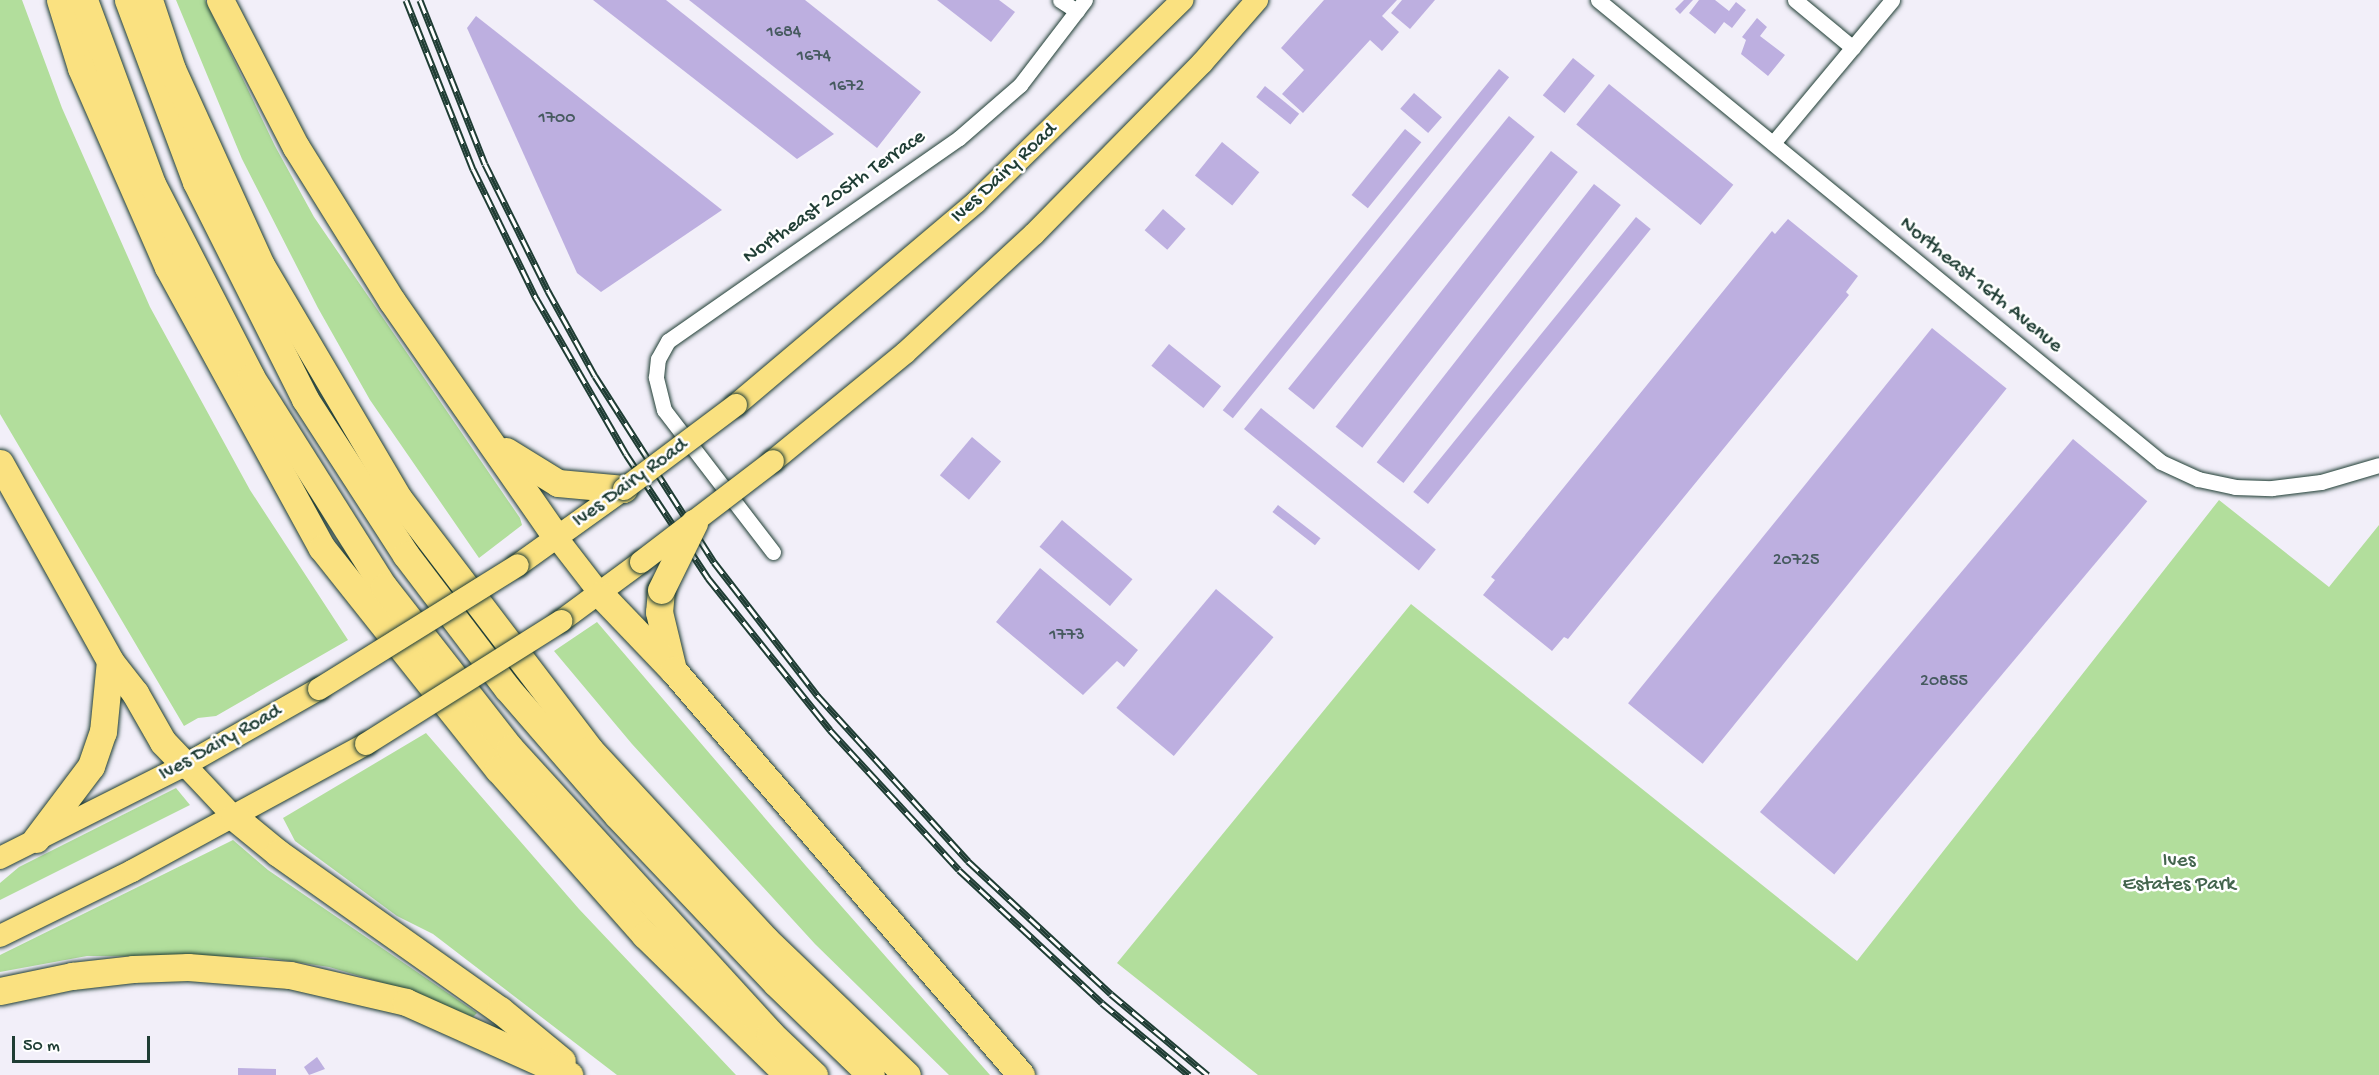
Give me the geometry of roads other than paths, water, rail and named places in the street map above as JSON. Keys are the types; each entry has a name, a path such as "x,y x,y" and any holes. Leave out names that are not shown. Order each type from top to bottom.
{"highway":[{"path":"60,0 81,68 168,267 322,548 506,778 645,935 788,1075"},
{"path":"84,0 152,183 240,357 384,586 510,748 770,1033 814,1075"},
{"path":"128,0 196,182 306,399 406,555 507,688 617,815 776,983 871,1075"},
{"path":"149,0 172,69 261,265 399,499 590,750 766,940 907,1075"},
{"path":"220,0 296,147 392,301 494,443 557,538"},
{"path":"494,443 528,468 558,483 573,483 614,497"},
{"path":"0,462 110,661 135,693 163,742 185,765"},
{"path":"673,670 659,612 661,590 694,523"},
{"path":"601,595 673,670 1021,1075"},
{"path":"36,839 92,766 103,732 110,661"},
{"path":"234,817 279,853 500,1010 578,1075"},
{"path":"0,991 72,976 133,969 188,967 290,975 406,1002 569,1075"}],"main road":[{"name":"Ives Dairy Road","path":"0,858 185,765 319,689 518,565 614,497 736,405 976,202 1182,0"},
{"path":"0,936 234,817 366,744 601,595 666,539 694,523 905,353 1026,242 1202,63 1257,0"},
{"path":"557,538 601,595"},
{"path":"185,765 234,817"}],"street":[{"path":"1060,0 1081,6"},
{"name":"Northeast 16th Avenue","path":"1598,0 2161,462 2198,479 2235,487 2272,488 2321,482 2379,465"},
{"path":"1795,0 1853,48"},
{"path":"1773,143 1892,0"},
{"name":"Northeast 205th Terrace","path":"773,552 664,410 659,392 658,359 668,341 959,138 1020,85 1081,6"}],"railway":[{"path":"406,0 473,169 536,298 626,454 708,578 830,730 959,870 1102,1003 1189,1075"},
{"path":"420,0 485,164 548,291 595,376 714,562 818,696 968,861 1111,994 1208,1075"}],"park label":[{"name":"Ives Estates Park","path":"2179,874"}]}
